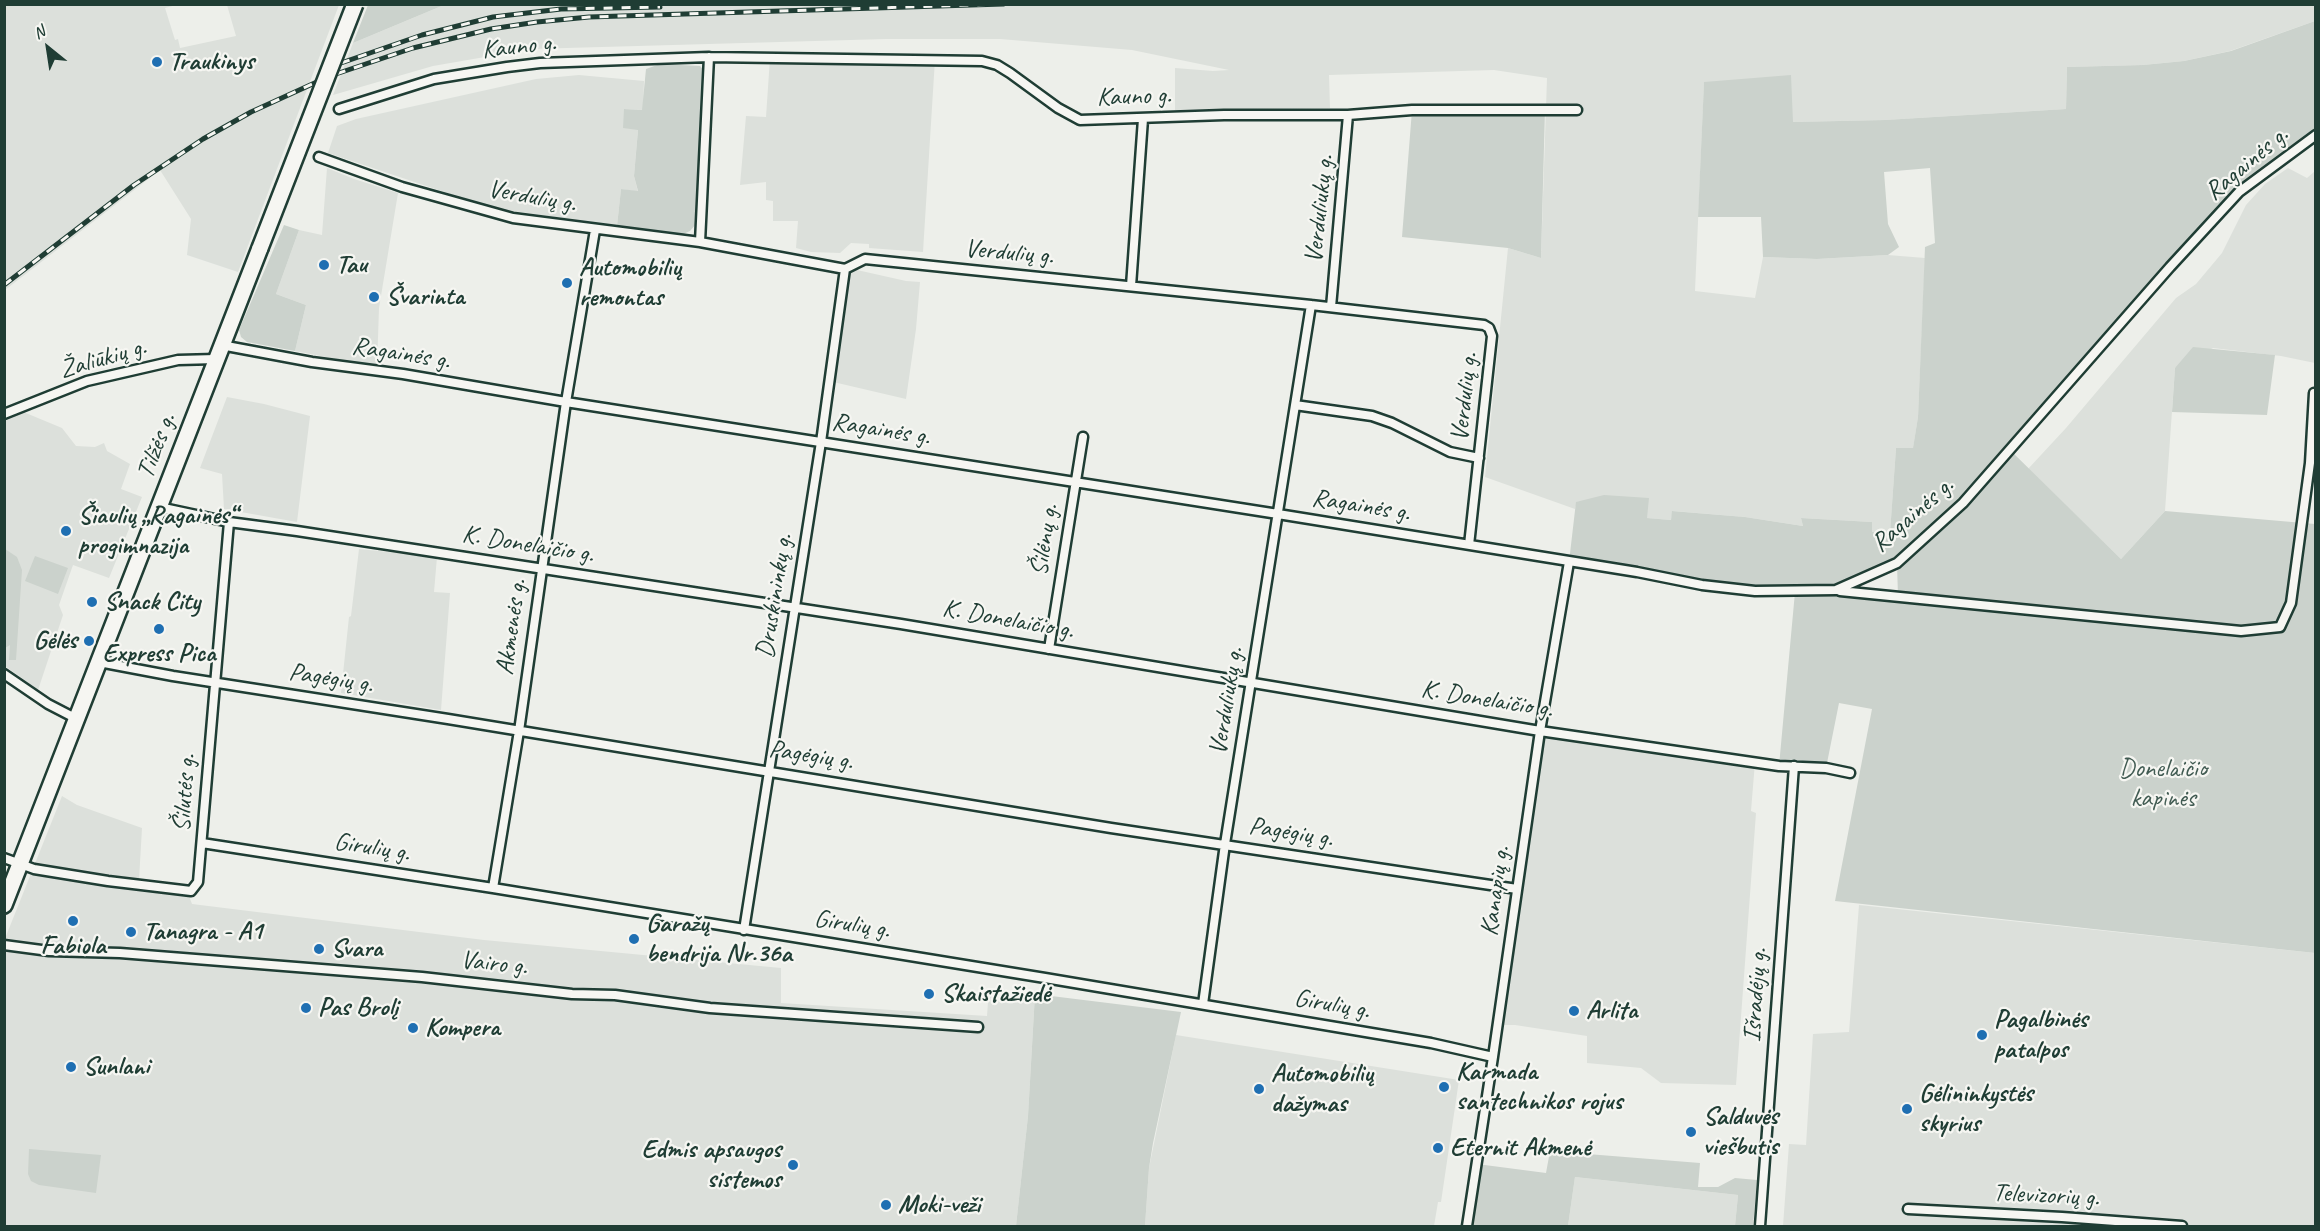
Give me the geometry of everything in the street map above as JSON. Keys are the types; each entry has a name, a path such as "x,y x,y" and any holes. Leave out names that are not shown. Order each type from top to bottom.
{"highway":[{"name":"Tilžės g.","path":"4,905 355,4"}],"street":[{"name":"Kauno g.","path":"339,109 434,79 507,67 540,63 709,57 982,61 997,65 1058,108 1080,120 1203,115 1348,115 1412,110 1578,110"},
{"path":"700,242 709,57"},
{"name":"Verduliukų g.","path":"1331,307 1348,115"},
{"path":"1131,286 1143,119"},
{"name":"Ragainės g.","path":"219,352 403,374 566,402 1637,572 1702,585 1755,591 1836,590 1897,563 1963,503 2170,267 2239,192 2316,135"},
{"name":"Verdulių g.","path":"319,157 402,187 513,218 700,242 845,269 865,260 1331,307 1484,325 1489,328 1492,336 1469,545"},
{"name":"Akmenės g.","path":"493,888 519,731 566,402 595,230"},
{"name":"Druskininkų g.","path":"744,930 821,442 845,269"},
{"name":"Verduliukų g.","path":"1203,1004 1225,844 1311,305"},
{"name":"Žaliūkių g.","path":"4,414 87,381 219,352"},
{"path":"1836,590 2241,631 2280,627 2291,603 2310,463 2314,393"},
{"path":"1295,405 1372,416 1392,423 1443,449 1479,458"},
{"name":"Šilėnų g.","path":"1050,649 1083,437"},
{"name":"K. Donelaičio g.","path":"159,507 229,522 541,567 794,607 1251,681 1540,731 1850,773"},
{"name":"Šilutės g.","path":"20,863 34,869 85,878 191,891 198,882 213,682 229,522"},
{"name":"Kanapių g.","path":"1467,1227 1540,731 1569,562"},
{"name":"Pagėgių g.","path":"99,662 1103,826 1517,889"},
{"path":"4,674 48,704 77,719"},
{"name":"Išradėjų g.","path":"1760,1227 1794,766"},
{"name":"Girulių g.","path":"202,843 1203,1004 1431,1043 1493,1057"},
{"path":"4,858 20,863"},
{"name":"Vairo g.","path":"4,945 49,951 120,952 422,977 572,994 615,995 710,1008 978,1027"},
{"name":"Televizorių g.","path":"1908,1209 2062,1217 2182,1227"}],"shaded area":[{"path":"5,4 176,5 165,8 175,40 178,39 180,48 236,36 227,5 339,5 238,272 187,255 191,219 160,170 5,290"},
{"path":"444,5 2316,5 2315,21 2230,51 2184,61 2143,65 2067,67 2066,109 1885,120 1793,122 1704,83 1695,291 1755,298 1763,257 1817,259 1888,255 1925,258 1918,417 1913,449 1896,448 1890,534 1871,532 1872,522 1801,518 1803,526 1745,517 1673,511 1671,520 1646,518 1648,498 1577,502 1575,509 1485,477 1508,248 1541,258 1547,78 1494,70 1329,75 1330,108 1175,110 1175,68 1229,70 1132,50 1000,39 886,39 531,49 433,66 333,95 353,43"},
{"path":"770,58 935,59 923,252 869,248 869,244 851,243 840,253 811,252 796,248 798,221 773,221 773,201 766,200 766,182 740,185 746,116 766,117"},
{"path":"579,75 644,81 643,110 624,109 638,129 634,176 638,192 621,189 617,226 492,208 328,153 337,126 356,119 536,79"},
{"path":"327,168 398,193 379,308 377,367 295,351 306,305 276,294 299,230 322,235"},
{"path":"2288,168 2307,178 2315,171 2315,363 2281,356 2213,348 2175,368 2165,511 2121,559 2028,469 2066,428 2176,298 2196,284 2222,253 2246,205 2265,184"},
{"path":"845,269 920,282 906,399 829,381"},
{"path":"227,397 310,416 297,522 224,509 222,474 200,468"},
{"name":"Šiaulių „Ragainės“ progimnazija","path":"21,411 62,428 76,446 95,447 104,443 107,451 130,464 121,489 142,497 109,578 73,565 59,605 63,615 38,690 5,666 5,420"},
{"path":"359,549 437,557 434,592 450,593 441,710 341,693"},
{"path":"1540,731 1755,762 1751,811 1756,813 1736,1085 1661,1083 1641,1068 1587,1063 1587,1036 1515,1025 1497,1025"},
{"path":"62,796 77,805 142,828 139,880 185,885 192,904 484,940 781,968 781,1003 987,1016 989,989 1035,994 1028,1116 1016,1226 5,1226 4,941"},
{"path":"1859,905 2315,953 2315,1226 1783,1226 1789,1144 1806,1145 1813,1034 1849,1032"},
{"path":"1176,1035 1459,1080 1441,1202 1438,1202 1434,1226 1145,1226 1149,1168"},
{"path":"1575,1177 1738,1195 1735,1226 1568,1226"}],"green space":[{"path":"368,4 444,5 353,43"},
{"name":"Donelaičio kapinės","path":"2315,21 2315,135 2239,192 2009,449 2121,559 2165,511 2315,524 2315,953 1835,901 1872,709 1839,703 1826,768 1779,766 1795,592 1755,591 1569,562 1576,502 1604,495 1649,498 1647,518 1671,520 1672,511 1745,517 1803,526 1801,518 1872,522 1872,532 1890,533 1896,448 1913,448 1918,417 1925,247 1935,243 1930,168 1884,172 1888,224 1899,247 1888,255 1817,259 1763,257 1761,217 1698,217 1704,82 1791,75 1793,122 1885,120 2066,109 2067,67 2143,65 2184,61 2231,51","holes":["1897,564 1898,596 1838,590"]},
{"path":"660,64 700,66 706,72 696,224 690,231 681,235 617,226 621,189 638,191 634,176 638,130 623,128 624,109 642,110 646,69"},
{"path":"1545,109 1541,258 1508,248 1402,237 1412,110"},
{"path":"284,225 299,230 276,294 306,305 295,351 247,342 241,337 239,330"},
{"path":"2193,347 2275,355 2267,415 2172,412 2175,368"},
{"path":"5,549 17,557 22,570 16,660 9,660 10,645 5,648"},
{"path":"35,556 68,568 58,594 25,581"},
{"path":"1035,994 1181,1012 1153,1143 1145,1226 1016,1226 1028,1116"},
{"path":"29,1149 101,1155 96,1193 39,1185 31,1181 28,1174"},
{"path":"1550,1151 1700,1163 1698,1187 1718,1187 1735,1178 1757,1180 1753,1226 1735,1226 1738,1195 1575,1177 1568,1226 1467,1226 1477,1164 1546,1173"}],"railway":[{"path":"4,285 134,185 203,139 251,112 330,76 413,48 491,29 589,17 1003,4"},
{"path":"341,63 422,35 493,17 561,9 660,7"}],"place":[{"name":"Traukinys","path":"157,62"},
{"name":"Tau","path":"324,265"},
{"name":"Automobilių remontas","path":"567,283"},
{"name":"Švarinta","path":"374,297"},
{"name":"Šiaulių „Ragainės“ progimnazija","path":"66,531"},
{"name":"Snack City","path":"92,602"},
{"name":"Express Pica","path":"159,629"},
{"name":"Gėlės","path":"89,641"},
{"name":"Fabiola","path":"73,921"},
{"name":"Tanagra - A1","path":"131,932"},
{"name":"Garažų bendrija Nr.36a","path":"634,939"},
{"name":"Svara","path":"319,949"},
{"name":"Skaistažiedė","path":"929,994"},
{"name":"Pas Brolį","path":"306,1008"},
{"name":"Arlita","path":"1574,1011"},
{"name":"Kompera","path":"413,1028"},
{"name":"Pagalbinės patalpos","path":"1982,1035"},
{"name":"Sunlani","path":"71,1067"},
{"name":"Karmada santechnikos rojus","path":"1444,1087"},
{"name":"Automobilių dažymas","path":"1259,1089"},
{"name":"Gėlininkystės skyrius","path":"1907,1109"},
{"name":"Salduvės viešbutis","path":"1691,1132"},
{"name":"Eternit Akmenė","path":"1438,1148"},
{"name":"Edmis apsaugos sistemos","path":"793,1165"},
{"name":"Moki-veži","path":"886,1205"}]}
